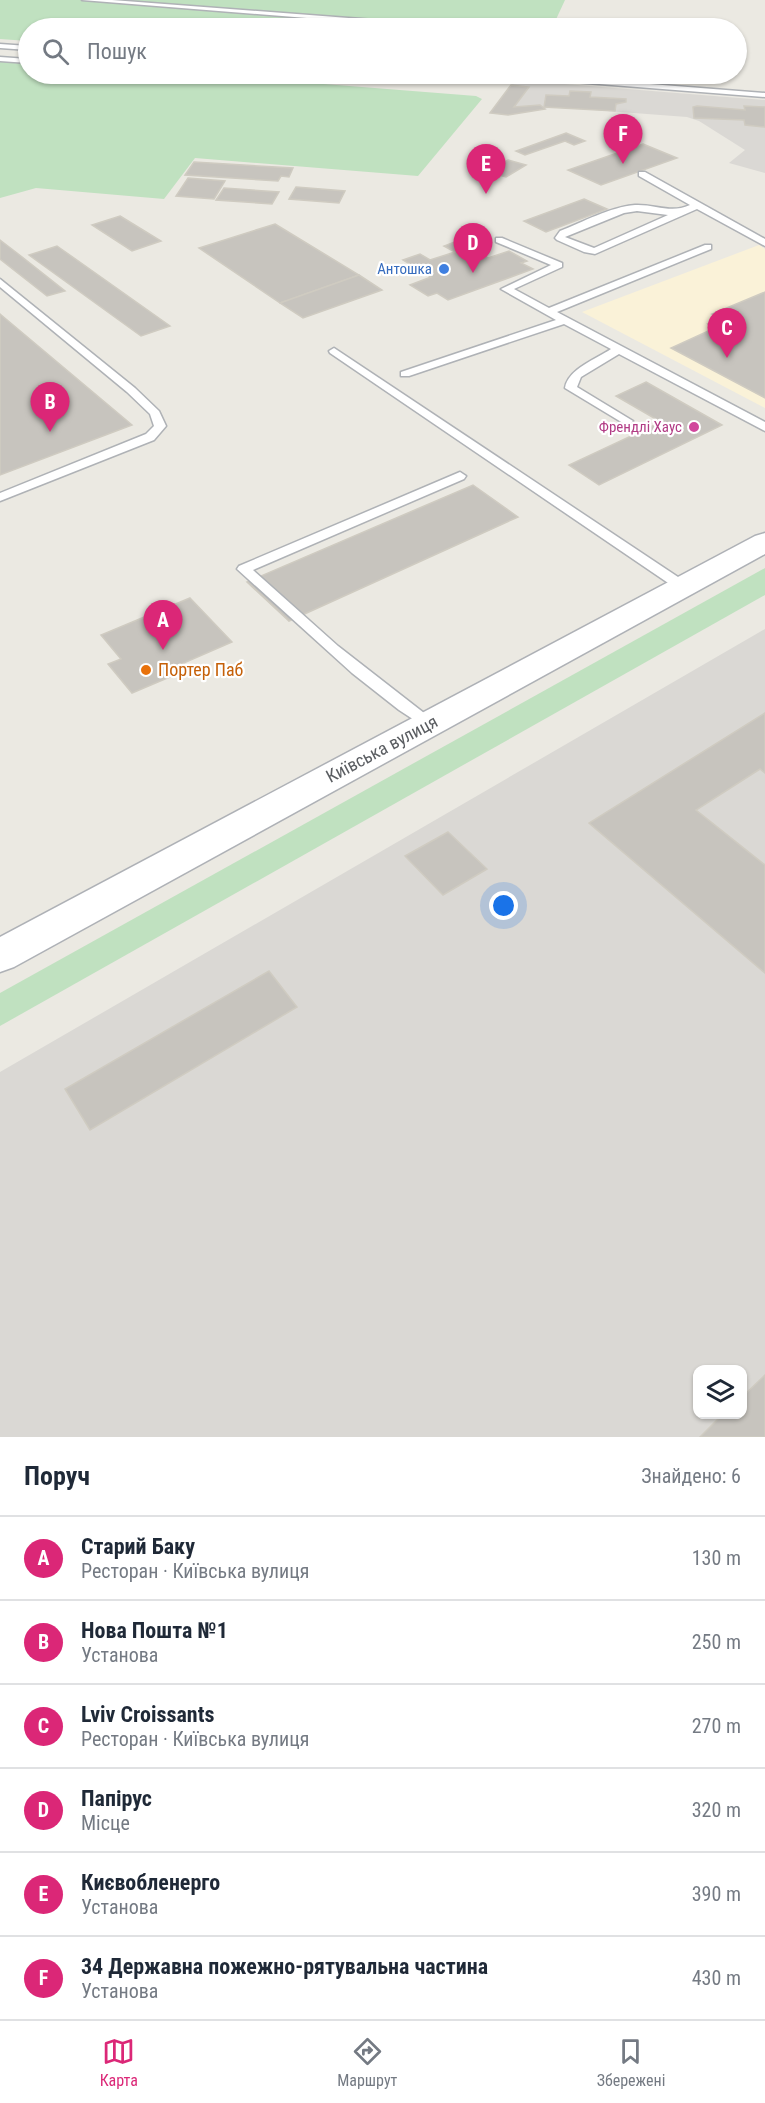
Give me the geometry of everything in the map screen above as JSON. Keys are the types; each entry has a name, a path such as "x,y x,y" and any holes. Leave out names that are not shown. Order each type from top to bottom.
{"main road":[{"name":"Київська вулиця","path":"2,950 765,542"}],"lane":[{"path":"84,0 321,18"},
{"path":"0,46 18,47"},
{"path":"0,59 18,60"},
{"path":"625,84 765,95"},
{"path":"642,174 765,243"},
{"path":"678,213 637,208 622,210 563,233 560,238 587,250 595,251 678,213 697,204"},
{"path":"499,240 560,265 506,289 765,427"},
{"path":"547,312 708,246"},
{"path":"0,282 131,390 155,413 160,426 150,437 0,497"},
{"path":"405,374 563,321"},
{"path":"618,350 577,375 572,381 572,388 627,421"},
{"path":"334,351 682,586"},
{"path":"428,724 406,708 244,569 460,476"}],"shaded area":[{"path":"512,84 565,84 765,100 765,173 729,163 745,150 699,121 687,117 554,107 508,115 490,113"},
{"path":"759,245 765,249 765,408 582,312"},
{"path":"765,629 765,1437 0,1437 0,1072"}],"green space":[{"path":"0,0 565,0 557,18 18,18 18,40 0,39"},
{"path":"0,57 18,59 18,84 324,84 476,96 482,99 418,176 195,158 164,199 36,188 0,198"},
{"path":"765,568 765,595 0,1026 0,993"}],"building":[{"path":"511,85 529,87 514,107 540,105 545,109 508,115 490,113"},
{"path":"570,91 591,92 590,97 626,99 626,102 616,104 615,111 544,107 546,95 569,96"},
{"path":"744,106 765,107 765,127 745,125 744,120 694,118 693,107 745,110"},
{"path":"566,133 585,141 574,145 565,141 525,155 516,151"},
{"path":"643,144 677,158 601,185 568,170"},
{"path":"508,160 526,165 506,177 488,172"},
{"path":"194,162 293,168 289,177 281,176 278,181 185,175"},
{"path":"188,178 225,181 214,199 176,196"},
{"path":"296,187 345,191 339,203 289,199"},
{"path":"224,188 279,192 272,204 216,200"},
{"path":"584,199 607,209 546,232 524,221"},
{"path":"120,216 161,241 132,251 92,225"},
{"path":"275,224 359,275 280,303 199,248"},
{"path":"0,240 65,291 47,296 0,259"},
{"path":"457,241 488,258 509,251 527,261 521,263 533,269 448,300 437,293 428,296 410,285 431,277 403,260 420,254 430,260 455,252 444,246"},
{"path":"57,246 170,326 141,336 29,255"},
{"path":"359,275 382,290 303,318 280,303"},
{"path":"765,292 765,398 671,348 715,328 708,324 721,319 712,314"},
{"path":"0,314 132,425 0,475"},
{"path":"646,382 722,425 599,485 569,465 661,422 616,396"},
{"path":"473,485 518,517 289,621 247,582"},
{"path":"190,598 232,642 179,665 184,671 132,693 108,664 121,659 101,635"},
{"path":"765,713 765,773 760,769 696,810 765,865 765,973 589,823"},
{"path":"448,832 487,869 443,895 405,856"},
{"path":"269,971 297,1007 90,1130 65,1089"},
{"path":"765,1375 765,1437 700,1437 718,1419 747,1419 747,1392"}],"place":[{"name":"34 Державна пожежно-рятувальна частина","path":"623,164"},
{"name":"Києвобленерго","path":"486,194"},
{"name":"Антошка","path":"444,269"},
{"name":"Папірус","path":"473,273"},
{"name":"Lviv Croissants","path":"727,358"},
{"name":"Френдлі Хаус","path":"694,427"},
{"name":"Нова Пошта №1","path":"50,432"},
{"name":"Старий Баку","path":"163,650"},
{"name":"Портер Паб","path":"146,670"}]}
